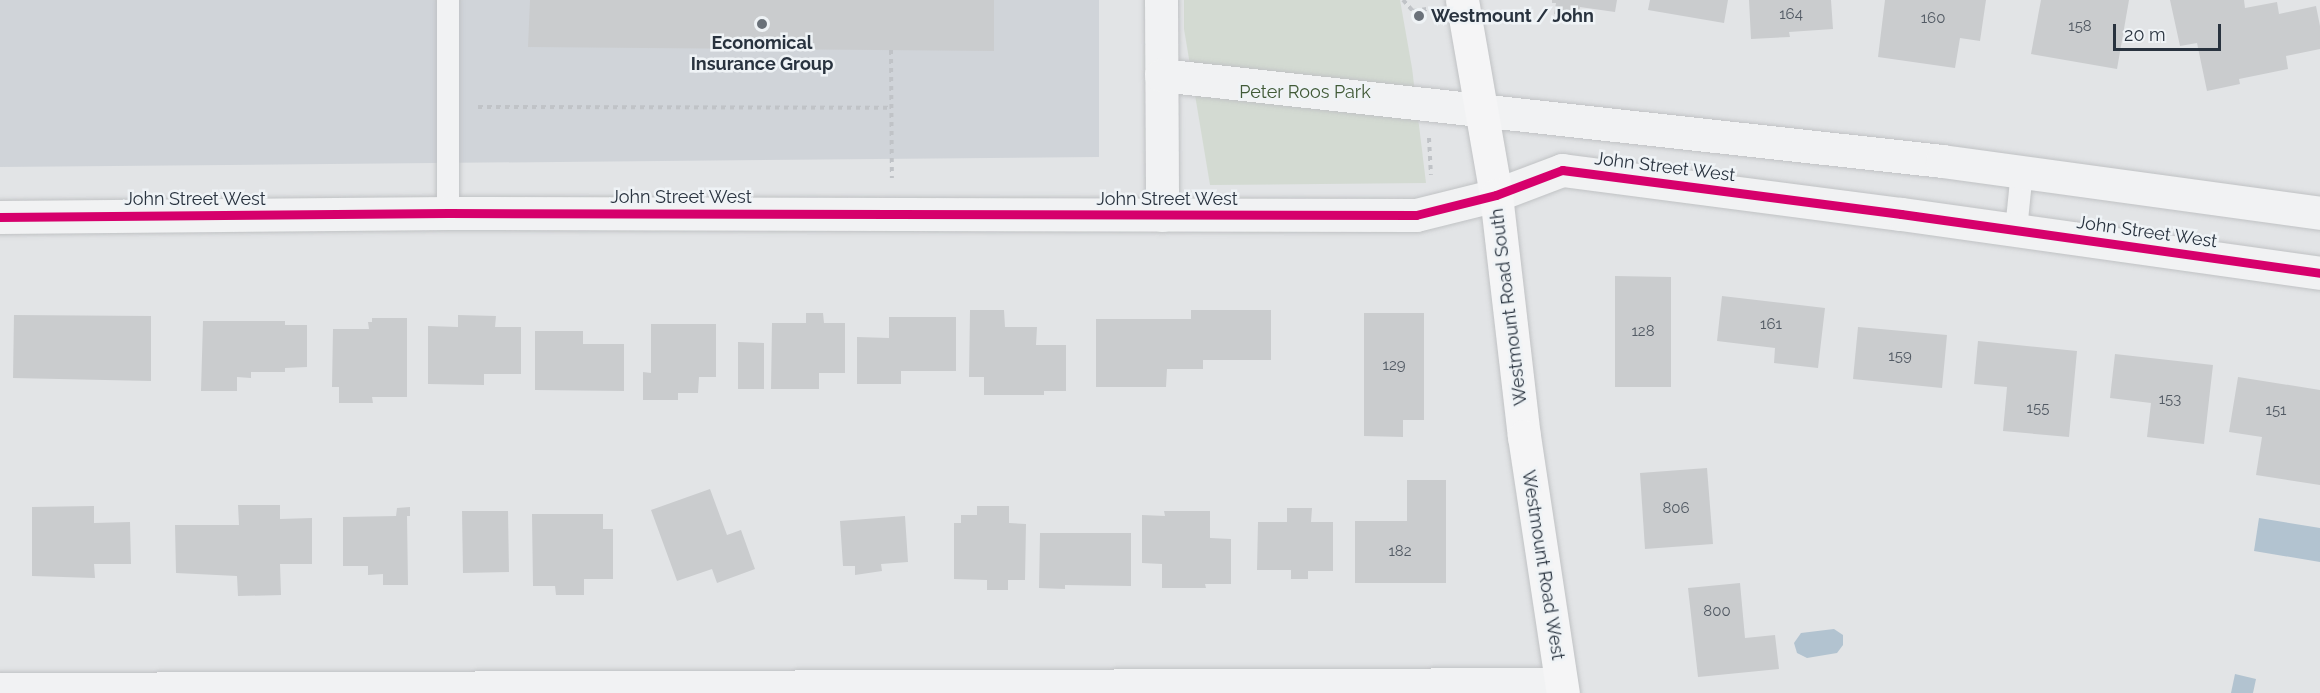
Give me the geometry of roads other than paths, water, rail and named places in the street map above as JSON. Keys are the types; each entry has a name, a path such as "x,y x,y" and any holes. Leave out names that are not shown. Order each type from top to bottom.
{"main road":[{"name":"Westmount Road South","path":"1462,0 1496,195 1524,436"},
{"name":"Westmount Road West","path":"1524,436 1562,688"}],"street":[{"path":"1161,0 1162,215"},
{"name":"John Street West","path":"1161,75 2022,171 2320,213"},
{"name":"John Street West","path":"0,217 448,213 1416,215 1496,195 1562,170 2320,273"},
{"path":"0,689 165,691 1562,688"}],"lane":[{"path":"448,0 448,213"},
{"path":"2016,230 2022,171"}],"water":[{"path":"2259,518 2320,528 2320,562 2254,551"},
{"path":"1834,629 1843,635 1843,645 1837,653 1807,658 1797,653 1794,643 1801,633"},
{"path":"2235,674 2256,679 2253,693 2231,693"}],"place":[{"name":"Westmount / John","path":"1419,16"},
{"name":"Economical Insurance Group","path":"762,24"}],"park label":[{"name":"Peter Roos Park","path":"1305,92"}]}
